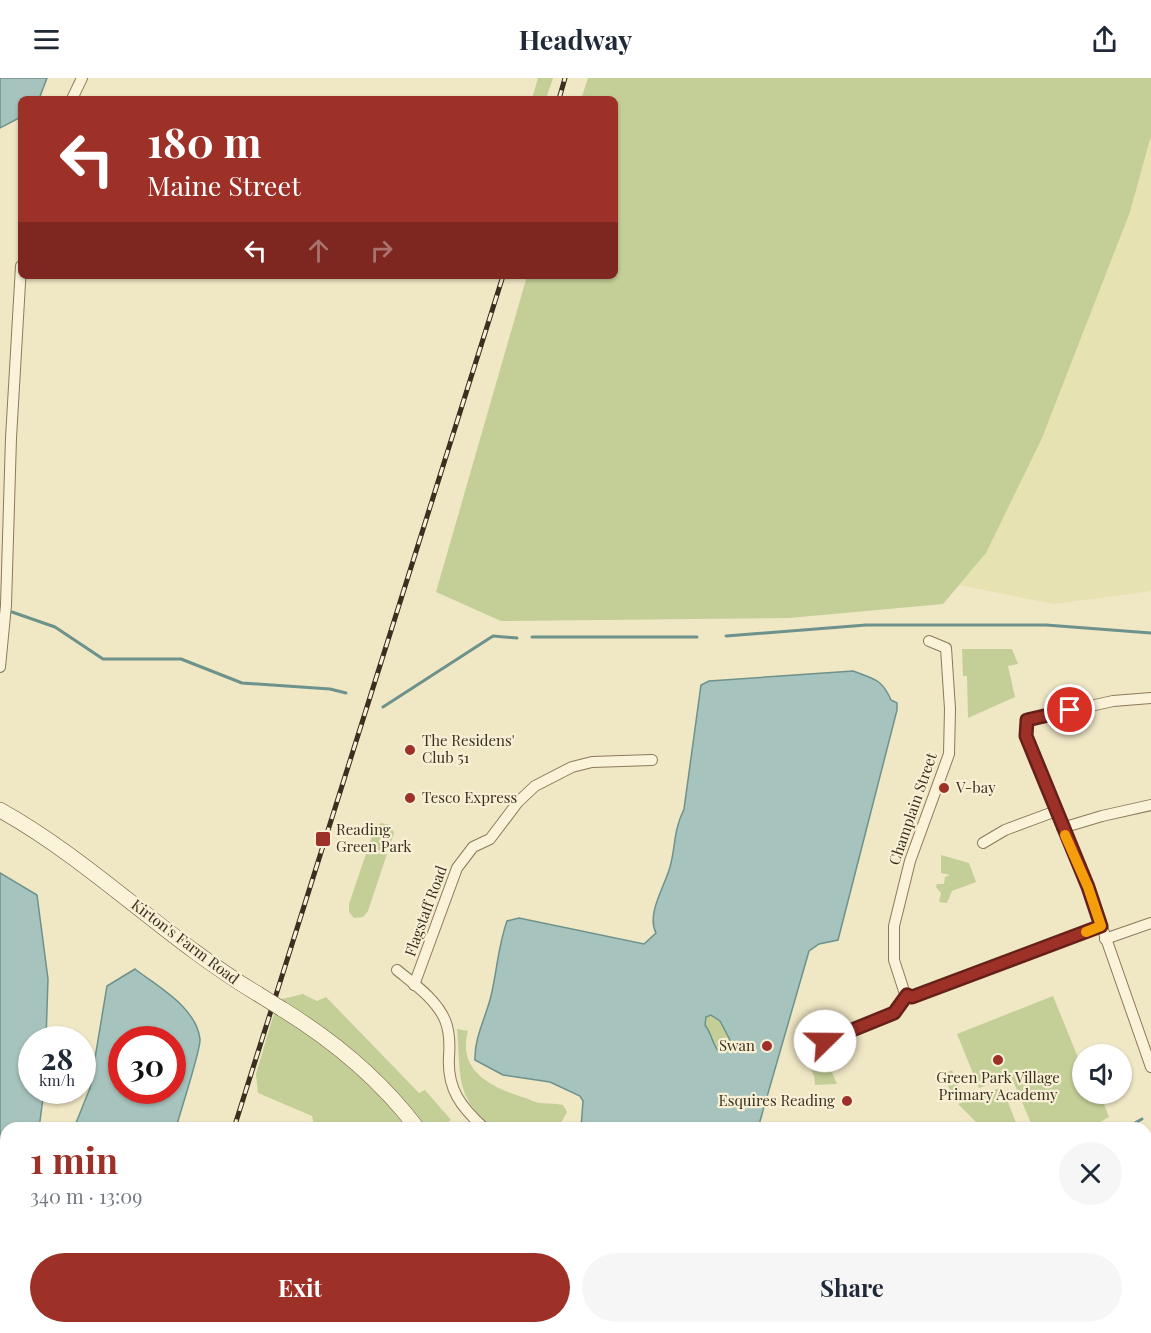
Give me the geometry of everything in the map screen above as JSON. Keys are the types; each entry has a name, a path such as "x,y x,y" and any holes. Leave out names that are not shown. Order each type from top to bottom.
{"street":[{"path":"73,96 82,78"},
{"path":"0,667 6,605 11,438 20,279"},
{"name":"Champlain Street","path":"907,995 894,960 894,926 910,861 945,768 951,740 946,648 929,641"},
{"path":"1151,698 1113,701 1027,720 1026,736 1088,887 1151,1067"},
{"name":"Flagstaff Road","path":"414,985 457,868 473,847 490,839 518,802 535,786 572,767 592,762 652,760"},
{"path":"1062,828 1151,805"},
{"name":"Kirton's Farm Road","path":"0,810 59,847 219,971 347,1052 412,1122"},
{"path":"983,843 1005,830 1056,811"},
{"path":"1105,939 1151,923"},
{"path":"825,1041 894,1013 907,995 912,997 1101,926"},
{"name":"Flagstaff Road","path":"397,970 438,1008 447,1026 450,1047 448,1073 452,1091 464,1110 477,1122"}],"shaded area":[{"path":"1151,136 1151,591 1054,604 959,585 986,553 1130,212"}],"green space":[{"path":"538,78 553,78 547,96 533,96"},
{"path":"588,78 1151,78 1151,136 1130,212 1042,438 986,553 943,604 789,618 501,621 436,592 526,279 618,279 618,96 582,96"},
{"path":"962,649 1012,649 1018,664 1008,666 1015,697 968,718 967,676 963,676"},
{"path":"381,823 390,825 394,833 368,911 363,917 354,918 349,912 349,904 375,827"},
{"path":"941,855 969,863 976,882 952,891 947,903 939,902 941,893 936,887 937,884 944,884 945,877 950,875 941,873"},
{"path":"303,994 317,1001 326,997 419,1093 425,1090 451,1120 448,1122 314,1122 312,1116 258,1093 256,1074 278,1000"},
{"path":"1053,996 1072,1044 1072,1104 1104,1104 1109,1117 1100,1122 1030,1122 1011,1076 979,1088 957,1034"},
{"path":"711,1014 720,1021 730,1040 729,1045 719,1052 705,1025 706,1017"},
{"path":"457,1029 468,1031 467,1057 472,1067 488,1082 535,1102 563,1105 567,1112 561,1122 486,1122 471,1105 465,1094 460,1071"},
{"path":"806,1041 821,1052 837,1084 815,1085 814,1076 800,1046"},
{"path":"952,1070 962,1095 954,1099 943,1074"},
{"path":"1002,1087 1016,1122 976,1122 958,1104"}],"water":[{"path":"0,78 47,78 40,96 18,96 18,119 0,128"},
{"path":"853,671 881,684 891,700 897,703 838,940 819,944 809,951 760,1122 581,1122 583,1101 580,1096 550,1082 503,1075 475,1060 476,1044 491,996 504,930 507,921 519,918 644,944 656,933 653,917 670,867 676,832 684,809 701,685 709,681","holes":["711,1015 720,1021 730,1040 729,1045 719,1052 705,1025 706,1017"]},
{"path":"0,873 37,895 48,979 46,1026 18,1026 18,1104 42,1104 40,1122 0,1122"},
{"path":"135,969 184,1008 197,1028 199,1045 186,1095 186,1026 108,1026 108,1104 183,1104 178,1122 76,1122 84,1104 96,1104 96,1052 107,986"}],"waterway":[{"path":"12,612 55,627 103,659 181,659 242,683 330,689 346,693"},
{"path":"726,636 866,625 1046,625 1151,633"},
{"path":"383,707 493,636 517,638"},
{"path":"532,637 697,637"},
{"path":"1137,1122 1142,1119"}],"railway":[{"path":"560,96 565,78"},
{"path":"236,1122 502,279"}],"slow traffic":[{"path":"1065,835 1088,887 1101,926 1086,932"}],"place":[{"name":"The Residens' Club 51","path":"410,750"},
{"name":"V-bay","path":"944,788"},
{"name":"Tesco Express","path":"410,798"},
{"name":"Reading Green Park","path":"323,839"},
{"name":"Swan","path":"767,1046"},
{"name":"Green Park Village Primary Academy","path":"998,1060"},
{"name":"Esquires Reading","path":"847,1101"}],"route":[{"path":"825,1041 894,1013 907,995 912,997 1101,926 1088,887 1026,736 1027,720 1070,710"}]}
